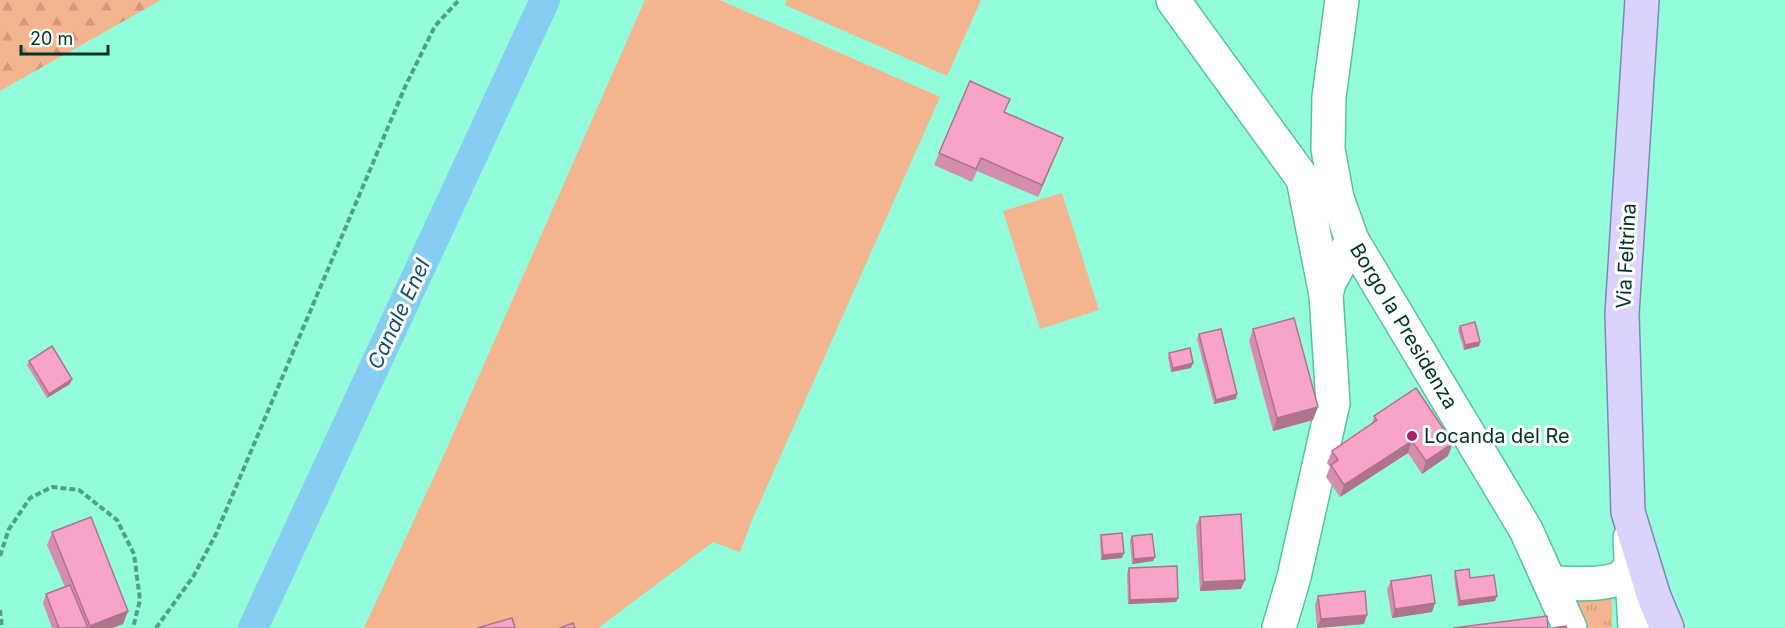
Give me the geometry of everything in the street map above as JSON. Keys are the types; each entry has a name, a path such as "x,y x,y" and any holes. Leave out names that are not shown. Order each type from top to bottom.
{"main road":[{"name":"Via Feltrina","path":"1642,0 1622,314 1628,512 1654,597 1667,628"}],"street":[{"path":"1173,0 1303,179 1316,189 1337,198"},
{"name":"Borgo la Presidenza","path":"1342,0 1329,98 1328,149 1337,198 1352,240 1526,530 1570,628"},
{"path":"1279,628 1294,577 1333,403 1326,295 1303,179"},
{"path":"1326,295 1329,283 1352,240"},
{"name":"Via Feltrina","path":"1628,512 1635,628"},
{"path":"1550,583 1576,584 1610,581 1624,575 1631,564"}],"path":[{"path":"156,628 193,577 216,534 405,87 435,26 459,0"},
{"path":"0,556 9,528 30,498 52,487 80,490 117,520 134,554 140,600 133,628"},
{"path":"0,610 2,628"}],"green space":[{"path":"0,0 161,0 0,91"},
{"path":"645,0 720,0 940,97 752,520 740,552 713,542 598,628 364,628 444,455"},
{"path":"787,0 981,0 947,76 785,5"},
{"path":"1062,193 1099,310 1040,329 1003,211"},
{"path":"1612,588 1612,628 1583,628 1571,601"}],"building":[{"path":"970,81 1010,99 1004,112 1063,138 1042,185 981,158 976,169 939,153"},
{"path":"1294,318 1318,407 1277,418 1253,329"},
{"path":"1475,322 1480,342 1465,345 1460,326"},
{"path":"1221,329 1237,394 1216,400 1199,334"},
{"path":"52,346 72,379 49,394 29,361"},
{"path":"1190,348 1193,363 1173,368 1169,353"},
{"path":"1416,388 1453,443 1426,461 1412,441 1344,485 1331,465 1338,460 1332,451 1377,420 1374,416"},
{"path":"1241,514 1245,580 1203,582 1200,517"},
{"path":"91,517 128,611 90,626 52,532"},
{"path":"1122,533 1124,553 1103,555 1101,535"},
{"path":"1152,534 1155,557 1134,559 1132,536"},
{"path":"1177,566 1178,598 1130,600 1129,568"},
{"path":"1469,569 1470,578 1494,575 1497,596 1460,601 1455,571"},
{"path":"1431,575 1435,603 1395,609 1391,581"},
{"path":"70,585 88,628 59,628 46,594"},
{"path":"1365,591 1367,615 1321,619 1318,596"},
{"path":"1547,616 1548,628 1453,628"},
{"path":"512,618 515,628 477,628"},
{"path":"573,623 575,628 560,628"}],"waterway":[{"name":"Canale Enel","path":"253,628 545,0"}],"place":[{"name":"Locanda del Re","path":"1412,436"}]}
